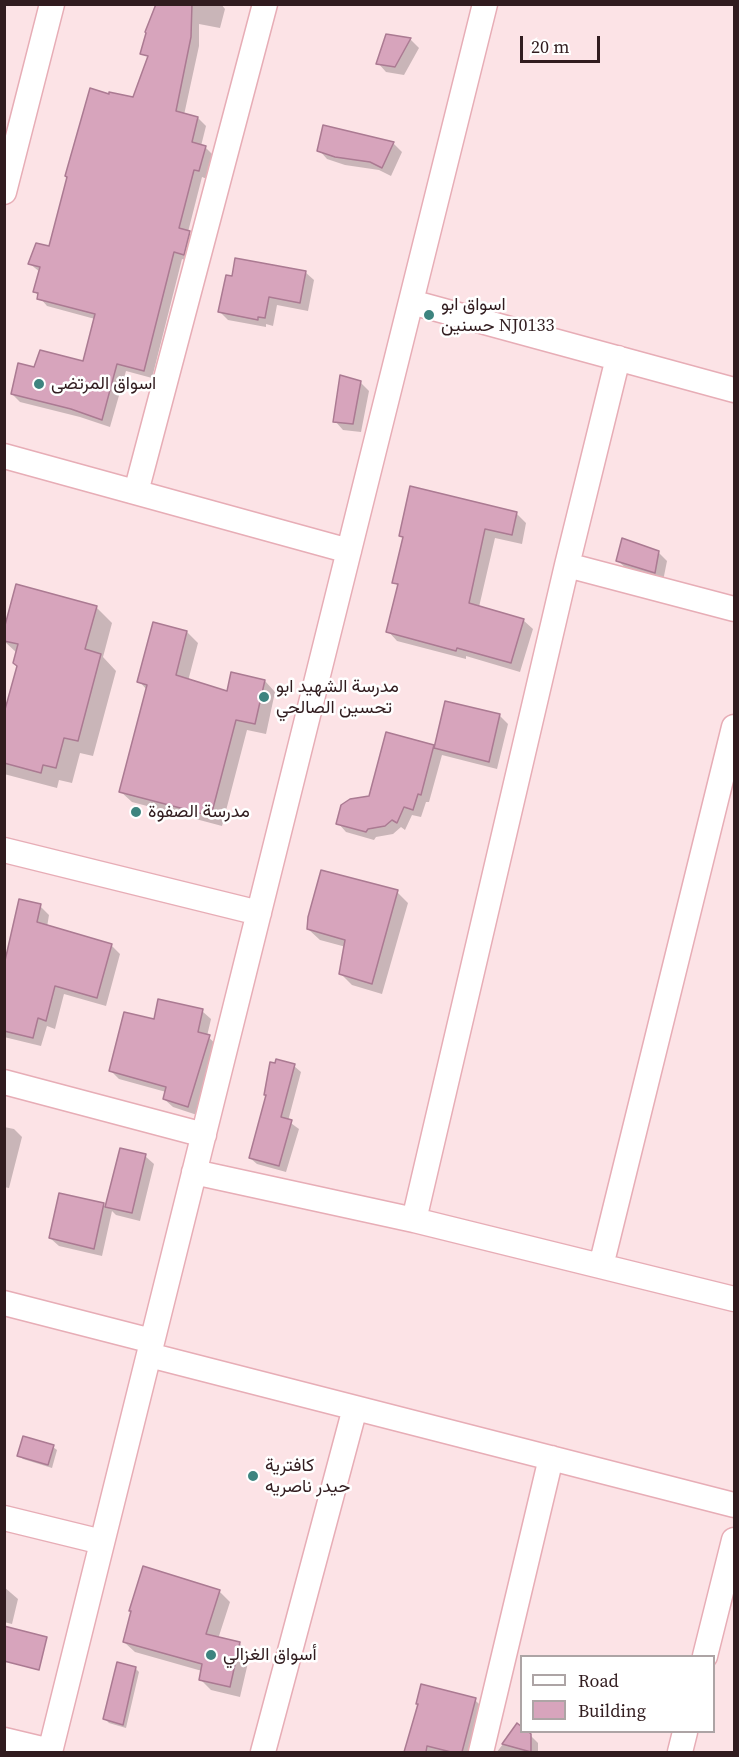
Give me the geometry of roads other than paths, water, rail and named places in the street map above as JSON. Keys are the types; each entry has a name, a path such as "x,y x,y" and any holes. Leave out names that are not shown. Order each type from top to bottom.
{"street":[{"path":"4,192 52,4"},
{"path":"136,492 265,4"},
{"path":"4,1740 50,1752 486,4"},
{"path":"411,302 735,390"},
{"path":"414,1220 567,565 618,358"},
{"path":"4,456 349,551"},
{"path":"567,565 735,609"},
{"path":"601,1266 735,727"},
{"path":"4,850 259,913"},
{"path":"4,1082 204,1135"},
{"path":"194,1172 414,1220 735,1299"},
{"path":"4,1303 355,1408 735,1505"},
{"path":"263,1752 355,1408"},
{"path":"481,1752 550,1458"},
{"path":"4,1518 102,1542"},
{"path":"705,1655 735,1540"},
{"path":"680,1752 685,1733"}],"place":[{"name":"اسواق ابو حسنين NJ0133","path":"429,315"},
{"name":"اسواق المرتضى","path":"39,384"},
{"name":"مدرسة الشهيد ابو تحسين الصالحي","path":"264,697"},
{"name":"مدرسة الصفوة","path":"136,812"},
{"name":"كافترية حيدر ناصريه","path":"253,1476"},
{"name":"أسواق الغزالي","path":"211,1655"}]}
